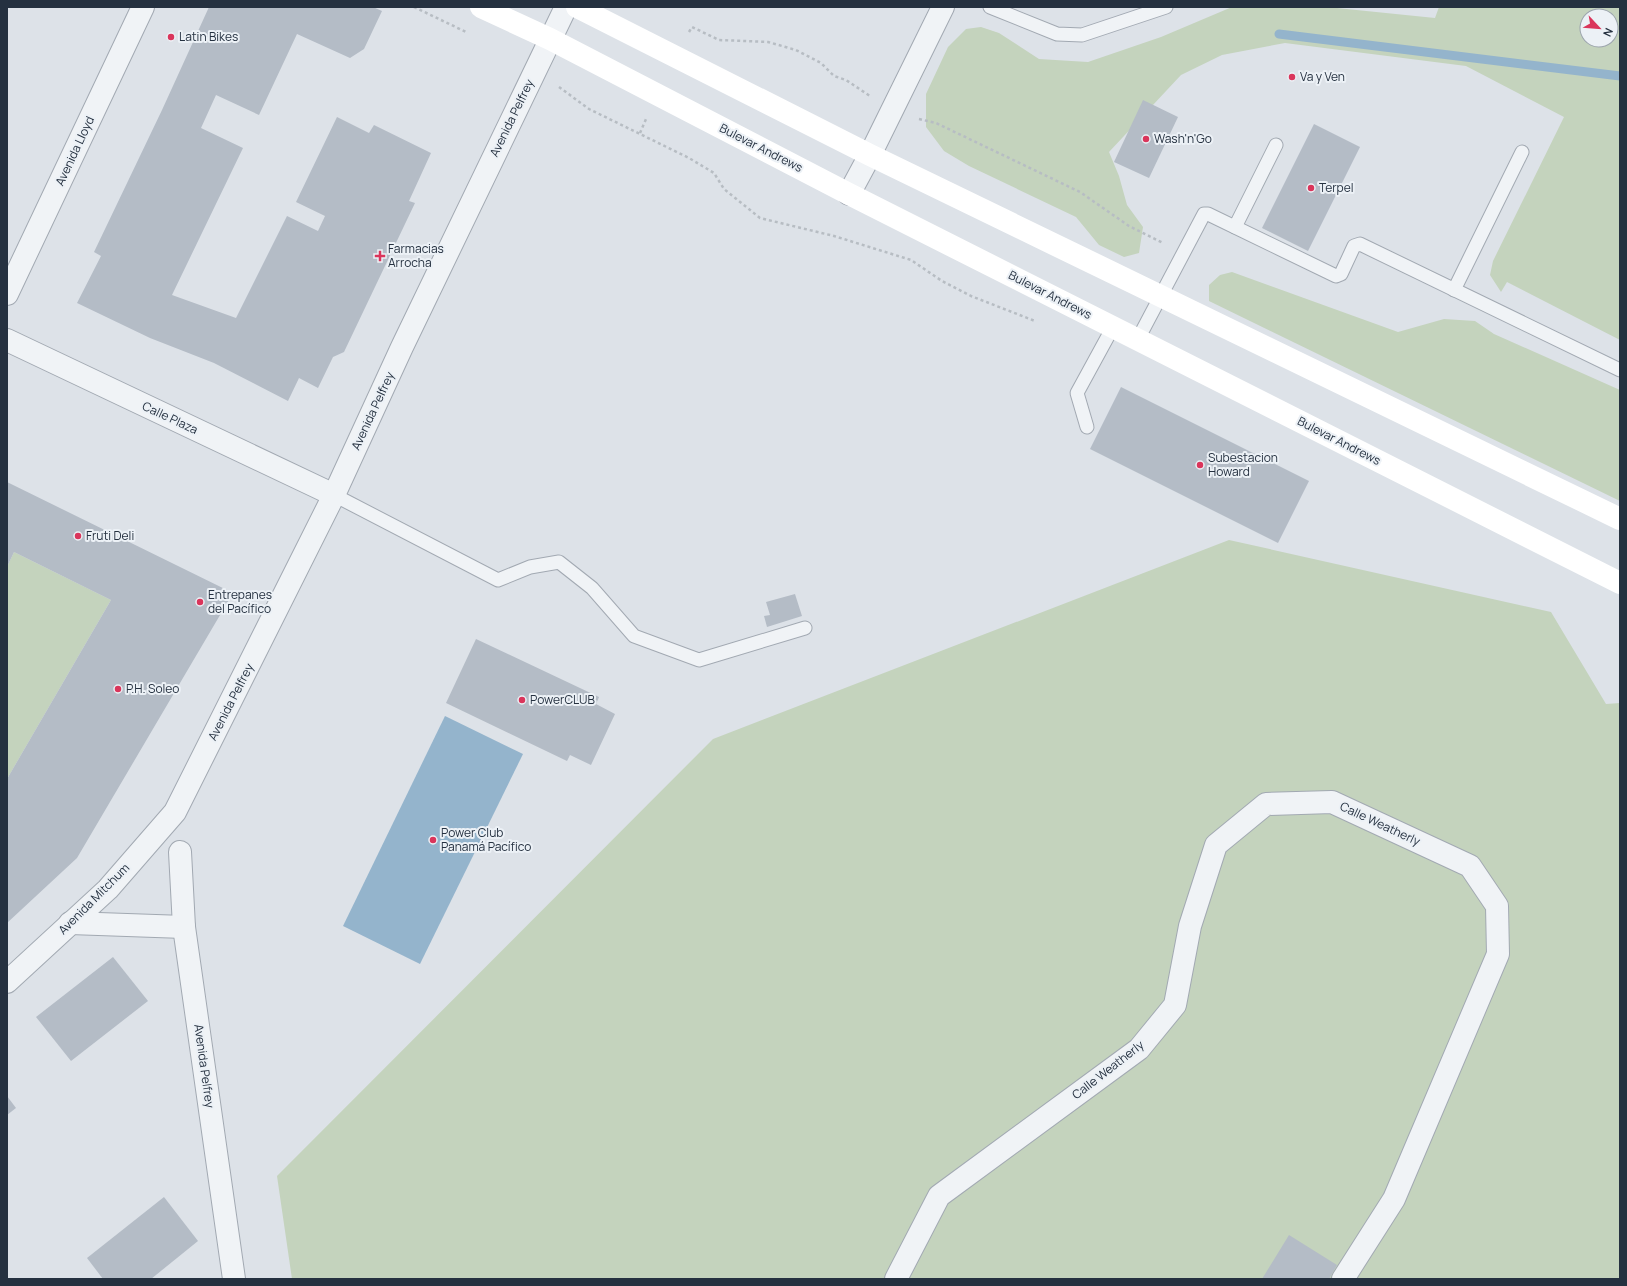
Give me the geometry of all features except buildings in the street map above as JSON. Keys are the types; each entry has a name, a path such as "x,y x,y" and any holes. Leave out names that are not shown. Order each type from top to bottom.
{"main road":[{"name":"Bulevar Andrews","path":"481,7 550,39 849,194 1620,583"},
{"path":"577,7 870,155 1620,519"}],"street":[{"name":"Avenida Lloyd","path":"7,294 143,7"},
{"name":"Avenida Pelfrey","path":"175,812 334,495 405,340 566,7"},
{"path":"849,194 870,155 943,7"},
{"name":"Calle Plaza","path":"7,340 334,495"},
{"name":"Calle Weatherly","path":"896,1279 939,1196 1139,1049 1175,1005 1190,926 1216,845 1266,804 1332,802 1470,866 1497,906 1498,954 1394,1199 1343,1279"},
{"name":"Avenida Mitchum","path":"7,982 108,888 175,812"},
{"name":"Avenida Pelfrey","path":"180,852 184,927 234,1279"},
{"path":"70,924 184,927"}],"lane":[{"path":"990,7 1057,34 1082,35 1166,7"},
{"path":"1235,227 1276,145"},
{"path":"1454,290 1522,152"},
{"path":"1138,339 1182,253 1204,214 1208,214 1336,276 1341,274 1354,246 1360,244 1620,370"},
{"path":"1087,428 1077,393 1113,327"},
{"path":"334,495 498,580 530,567 559,562 592,588 634,636 700,660 805,628"}],"path":[{"path":"414,7 468,33"},
{"path":"692,27 719,40 768,42 796,50 821,63 834,76 846,80 892,111 936,123 1080,192 1128,226 1182,253"},
{"path":"537,66 563,91 589,109 690,158 714,173 724,189 760,218 834,236 911,260 942,281 971,296 1036,321"}],"green space":[{"path":"1232,7 1327,7 1435,18 1439,7 1620,7 1620,340 1507,282 1501,292 1490,275 1493,261 1564,117 1466,66 1285,43 1222,55 1181,75 1109,152 1119,176 1127,205 1143,227 1139,253 1124,257 1099,245 1076,217 969,166 944,151 926,127 926,94 948,47 966,29 981,27 999,33 1039,59 1088,62 1161,37"},
{"path":"1232,272 1398,332 1444,319 1475,321 1494,334 1620,390 1620,501 1209,301 1209,285 1220,275"},
{"path":"1229,540 1551,612 1606,704 1620,703 1620,1279 292,1279 277,1176 713,739"},
{"path":"14,552 111,600 7,779 7,567"}],"water":[{"name":"Power Club Panamá Pacífico","path":"445,716 523,754 420,964 343,926"}],"waterway":[{"path":"1279,34 1620,76"}],"place":[{"name":"Latin Bikes","path":"171,37"},
{"name":"Va y Ven","path":"1292,77"},
{"name":"Wash'n'Go","path":"1146,139"},
{"name":"Terpel","path":"1311,188"},
{"name":"Farmacias Arrocha","path":"380,256"},
{"name":"Subestacion Howard","path":"1200,465"},
{"name":"Fruti Deli","path":"78,536"},
{"name":"Entrepanes del Pacífico","path":"200,602"},
{"name":"P.H. Soleo","path":"118,689"},
{"name":"PowerCLUB","path":"522,700"},
{"name":"Power Club Panamá Pacífico","path":"433,840"}]}
